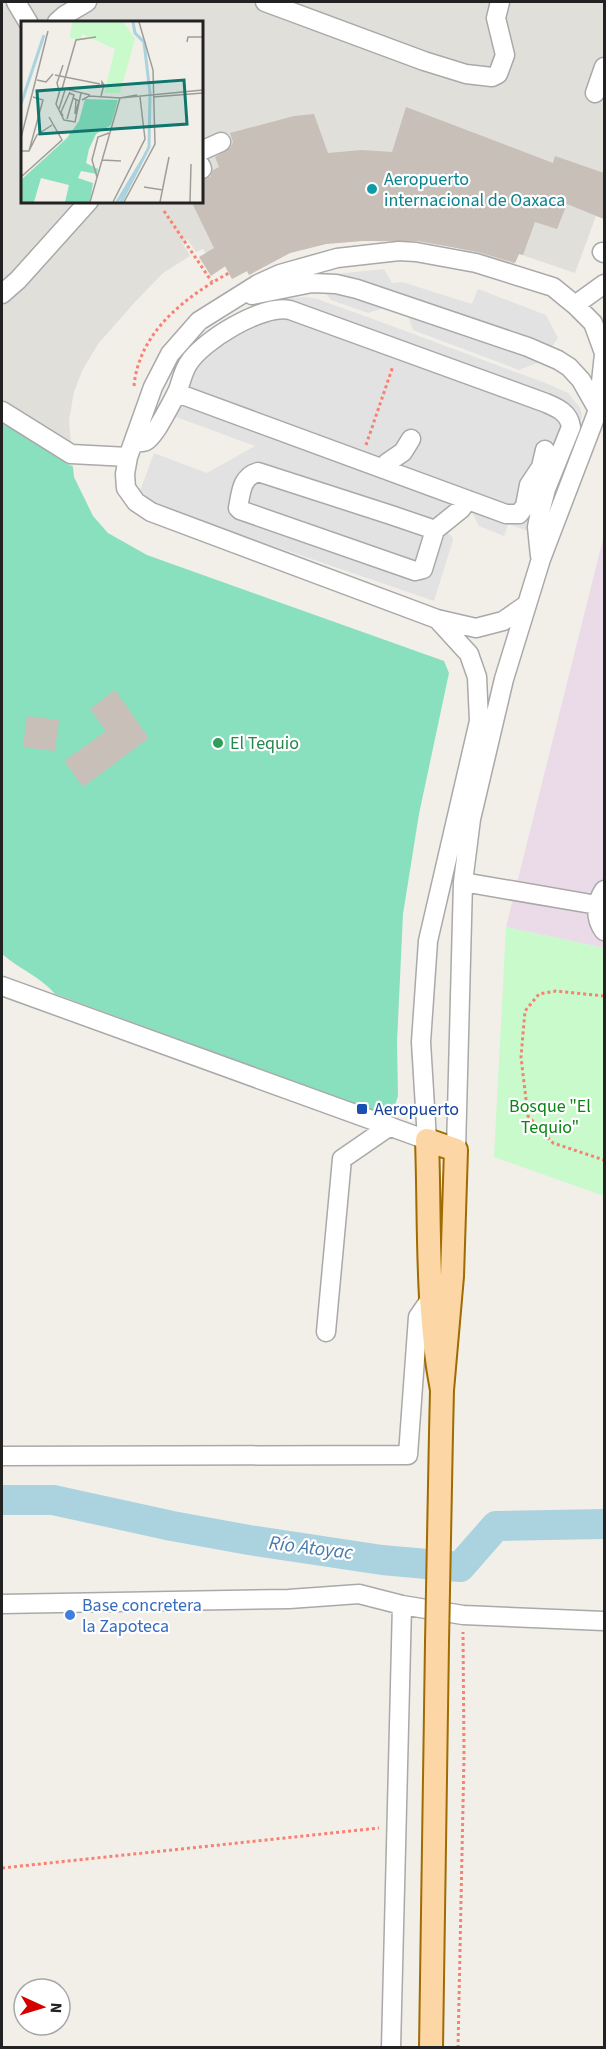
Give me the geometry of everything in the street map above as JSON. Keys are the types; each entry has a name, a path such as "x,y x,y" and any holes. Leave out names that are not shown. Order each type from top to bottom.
{"main road":[{"path":"431,2048 442,1390 452,1276 456,1150 428,1140 431,1298 434,1351 442,1390"}],"street":[{"path":"16,2 27,21"},
{"path":"58,21 87,2"},
{"path":"266,2 424,61 466,74 492,77 498,74 505,55 496,18 500,2"},
{"path":"595,93 604,67"},
{"path":"202,150 220,142"},
{"path":"2,294 18,280 88,202"},
{"path":"456,1150 463,882 471,819 504,679 526,605 541,559 598,410 604,353 593,323 554,287 476,263 399,251 337,258 304,266 258,284 199,321 170,354 153,387 130,450 125,474 126,488 136,502 151,512 437,619 476,628 503,621 526,605"},
{"path":"237,297 312,283 336,284 357,289 528,347 558,360 569,367 581,380 598,410"},
{"path":"575,305 604,284"},
{"path":"2,411 71,454 130,450 153,435 177,393 188,364 200,351 218,336 243,321 267,310 280,308 546,403 566,414 571,427 546,489 537,527 541,559"},
{"path":"177,393 506,514 519,514 525,506 529,485 541,467 545,450"},
{"path":"384,469 387,463 403,452 411,439"},
{"path":"435,530 258,472 243,483 238,508 415,571 423,569 435,530 461,509 468,500"},
{"path":"2,986 428,1140 421,1042 428,941 478,721 477,677 469,654 437,619"},
{"path":"463,882 601,898 597,916 604,931"},
{"path":"326,1332 342,1159 390,1126"},
{"path":"2,1456 408,1455 418,1317 431,1298"},
{"path":"2,1604 289,1599 359,1594 402,1605 463,1616 604,1621"},
{"path":"391,2048 402,1605"}],"path":[{"path":"164,212 212,282"},
{"path":"360,460 374,425 398,349"},
{"path":"604,996 556,991 539,994 525,1011 521,1057 528,1116 553,1143 604,1160"},
{"path":"458,2048 464,1756 463,1616"},
{"path":"2,1868 396,1826"}],"shaded area":[{"path":"2,2 604,2 604,219 596,216 575,273 519,254 513,267 458,248 420,242 362,241 326,244 290,253 249,275 247,271 232,279 225,267 217,272 203,249 196,252 187,239 182,242 190,256 163,273 135,302 98,344 82,371 74,392 69,420 73,467 2,423"},
{"path":"384,269 392,283 402,282 472,304 478,289 546,315 558,338 542,361 519,370 413,330 406,309 393,305 368,313 331,300 323,290 326,275"},
{"path":"306,297 373,319 548,384 568,393 580,408 582,415 580,425 548,510 531,532 508,524 504,536 479,526 471,510 446,532 452,536 453,540 434,601 137,499 154,453 207,473 255,446 176,417 181,365 266,306 292,298"},
{"path":"604,535 604,948 506,927"}],"green space":[{"name":"El Tequio","path":"2,423 73,467 74,477 93,516 108,533 147,555 444,661 449,673 419,814 403,914 397,1042 398,1096 391,1117 55,994 2,954"},
{"name":"Bosque \"El Tequio\"","path":"506,927 604,948 604,1196 494,1157"}],"building":[{"name":"Aeropuerto internacional de Oaxaca","path":"406,107 553,163 555,156 604,173 604,219 567,204 557,229 535,222 523,255 519,254 515,263 478,252 418,241 362,241 326,244 290,253 249,275 247,271 232,279 225,266 211,276 199,257 214,248 193,205 202,202 202,180 210,177 213,170 219,167 215,157 230,148 233,142 230,133 294,116 314,114 328,153 362,150 392,152"},
{"path":"115,690 149,738 83,787 64,761 106,731 90,709"},
{"path":"27,716 59,720 55,751 23,747"}],"waterway":[{"name":"Río Atoyac","path":"2,1500 53,1500 249,1540 382,1560 460,1567 496,1526 604,1524"}],"place":[{"name":"Aeropuerto internacional de Oaxaca","path":"372,189"},
{"name":"El Tequio","path":"218,743"},
{"name":"Aeropuerto","path":"362,1109"},
{"name":"Base concretera la Zapoteca","path":"70,1615"}]}
